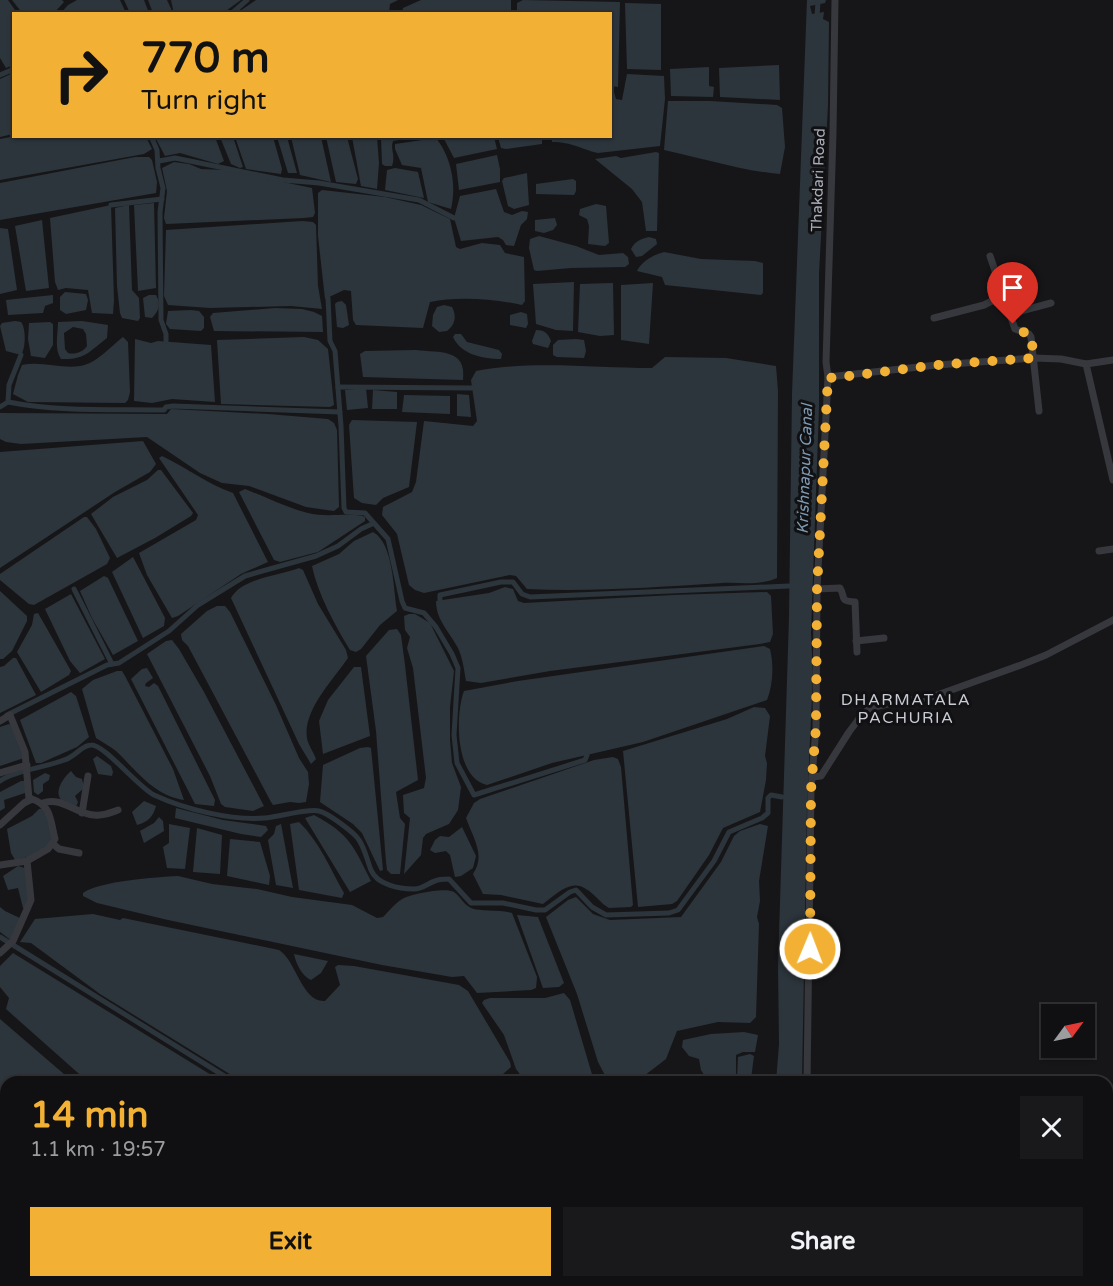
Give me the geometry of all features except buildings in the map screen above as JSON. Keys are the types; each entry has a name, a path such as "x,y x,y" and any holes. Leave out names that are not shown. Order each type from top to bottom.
{"street":[{"name":"Thakdari Road","path":"807,1076 812,777 816,727 817,589 828,377 826,362 835,0"},
{"path":"990,256 1015,329 1031,337 1040,411"},
{"path":"934,318 984,305 1004,295"},
{"path":"1010,314 1051,303"},
{"path":"828,377 937,365 1034,358 1061,359 1086,364 1113,360"},
{"path":"1086,364 1113,480"},
{"path":"1099,551 1113,549"},
{"path":"817,589 840,588 844,600 855,602 857,652"},
{"path":"812,777 822,776 849,732 870,708 939,695 1046,655 1113,620"},
{"path":"856,641 885,639"},
{"path":"0,721 11,716 21,740 27,769 29,800"},
{"path":"0,773 27,769"},
{"path":"82,813 88,776"},
{"path":"29,800 43,803 56,801 82,813 100,815 118,810"},
{"path":"0,825 29,800"},
{"path":"0,865 27,861 53,844 55,839 48,811 43,803"},
{"path":"53,844 63,850 79,853"},
{"path":"0,953 11,943 31,900 27,861"}],"water":[{"path":"0,0 8,0 16,12 12,12 12,65 6,68 0,58"},
{"path":"12,0 62,0 64,2 55,12 21,12"},
{"path":"77,0 120,0 126,12 62,12"},
{"path":"124,0 144,0 149,12 130,12"},
{"path":"148,0 167,0 173,12 153,12"},
{"path":"171,0 241,0 224,12 174,12"},
{"path":"256,0 398,0 390,4 389,12 238,12"},
{"path":"421,0 511,0 511,12 402,12 403,8"},
{"path":"523,0 620,2 618,87 612,86 612,12 517,12 517,3"},
{"path":"807,0 826,0 825,3 810,6 812,14 824,12 823,19 829,22 828,105 819,274 819,408 811,633 813,675 807,805 802,1076 776,1076 789,617 792,394"},
{"path":"625,3 661,4 661,70 627,69"},
{"path":"779,65 780,100 720,97 719,68"},
{"path":"709,67 709,86 714,87 713,97 671,96 670,69"},
{"path":"12,73 12,134 0,137 0,79"},
{"path":"627,74 664,76 665,99 660,146 598,153 571,144 552,142 552,138 612,138 612,91 616,99 622,100"},
{"path":"668,101 777,105 782,108 785,147 780,174 737,167 664,150"},
{"path":"12,137 146,138 152,149 144,154 0,180 0,139"},
{"path":"156,138 215,138 224,161 218,164 180,153 165,156"},
{"path":"220,138 233,138 243,167 231,164"},
{"path":"235,138 273,138 282,169 281,174 246,169"},
{"path":"277,138 287,138 297,173 288,173"},
{"path":"291,138 321,138 331,182 300,175"},
{"path":"326,138 347,138 358,179 356,184 336,182"},
{"path":"352,138 377,138 379,163 377,189 361,186"},
{"path":"381,138 410,138 393,141 392,166 382,164"},
{"path":"436,138 449,162 453,181 451,209 428,202 421,168 402,165 395,149 395,144"},
{"path":"444,138 494,138 497,149 454,158"},
{"path":"498,138 542,138 542,144 501,148"},
{"path":"659,153 657,231 646,231 642,202 632,189 595,159 616,156 621,158"},
{"path":"497,155 500,182 459,190 456,164"},
{"path":"135,157 149,157 152,160 157,182 156,193 0,220 0,183"},
{"path":"174,162 189,164 201,169 225,170 312,188 315,213 313,217 304,218 166,224 164,218 167,191 162,168"},
{"path":"395,168 418,172 424,198 385,190 387,170"},
{"path":"527,173 529,205 514,209 508,206 502,181 504,178"},
{"path":"573,179 576,181 574,195 536,194 536,184"},
{"path":"496,189 504,212 512,215 522,211 528,212 514,246 506,245 498,237 461,241 454,218 460,196"},
{"path":"322,190 385,197 421,205 450,219 456,247 460,249 482,243 500,245 505,253 524,257 525,301 522,305 476,299 441,300 430,302 423,328 356,325 353,320 351,291 344,290 325,299 318,236 318,193"},
{"path":"154,203 156,288 138,291 134,205"},
{"path":"596,204 606,206 609,243 605,246 588,244 587,219 579,215 580,209"},
{"path":"111,205 113,314 92,313 88,290 66,288 58,290 55,282 50,218"},
{"path":"129,205 132,290 139,298 140,318 138,321 122,318 117,286 115,208"},
{"path":"555,218 557,225 553,230 544,233 535,231 535,220"},
{"path":"42,220 49,288 26,291 15,226"},
{"path":"313,222 316,225 318,286 322,309 291,306 210,308 168,305 164,296 166,230"},
{"path":"0,228 8,229 17,290 0,294"},
{"path":"539,236 599,255 623,253 628,257 629,264 625,267 537,271 534,270 529,248 530,239"},
{"path":"649,237 656,239 657,244 642,256 636,257 631,249 638,241"},
{"path":"664,252 701,259 763,263 763,293 761,295 665,285 662,277 637,271 648,259"},
{"path":"574,282 573,331 556,330 536,324 533,284"},
{"path":"613,283 614,335 600,336 578,332 580,284"},
{"path":"653,283 649,344 621,340 621,285"},
{"path":"65,292 86,294 88,300 86,310 66,314 60,310 60,297"},
{"path":"53,295 53,303 45,306 43,313 8,315 6,300"},
{"path":"156,295 159,304 152,318 145,317 143,298"},
{"path":"342,301 346,305 349,325 343,328 337,327 335,304"},
{"path":"444,305 452,307 454,320 447,331 439,332 432,326 433,315 437,307"},
{"path":"275,308 302,309 322,316 323,332 214,331 210,317 213,313"},
{"path":"168,311 199,311 204,317 204,328 201,331 170,329 166,324"},
{"path":"521,312 527,314 526,328 510,325 510,315"},
{"path":"82,321 108,325 107,338 82,356 61,359 57,346 58,322","holes":["73,327 83,329 87,346 79,352 68,353 65,349 64,333"]},
{"path":"21,322 25,333 21,355 6,351 0,326 2,323"},
{"path":"50,322 53,324 53,345 45,358 31,356 28,339 29,323"},
{"path":"536,330 543,331 549,336 551,341 548,348 533,344"},
{"path":"455,334 461,334 467,342 499,350 502,354 501,359 480,357 467,352 453,337"},
{"path":"123,337 128,342 130,392 125,403 28,402 13,394 22,365 73,367 86,365 97,359"},
{"path":"304,337 318,340 328,349 334,405 330,407 221,404 217,340"},
{"path":"135,339 151,343 158,341 211,345 215,402 172,399 152,403 134,401"},
{"path":"558,340 584,340 586,351 584,358 553,355 553,345"},
{"path":"365,351 442,352 456,357 461,362 463,380 363,377 360,354"},
{"path":"665,357 726,358 776,366 778,391 777,578 756,583 551,590 527,589 516,576 510,575 424,593 409,585 397,534 382,515 383,507 412,492 416,482 424,421 473,426 477,421 471,380 476,371 541,365 652,368"},
{"path":"366,388 368,408 347,410 345,390"},
{"path":"373,390 397,392 397,409 372,409"},
{"path":"457,394 469,395 471,417 457,416"},
{"path":"404,395 450,396 450,414 402,412"},
{"path":"171,409 328,419 334,423 337,430 339,507 334,511 306,507 249,486 222,483 200,473 147,437 21,444 0,439 0,413 167,414"},
{"path":"352,420 417,422 409,487 383,498 376,505 362,503 354,498 349,425"},
{"path":"143,441 156,464 150,472 115,492 0,568 0,452"},
{"path":"162,456 233,493 268,562 241,574 172,618 147,575 139,553 196,520 198,515 159,458"},
{"path":"161,470 193,513 155,538 117,558 91,514 113,497 147,480"},
{"path":"245,489 308,513 360,516 365,517 365,521 318,552 280,562 274,560 239,492"},
{"path":"87,517 96,529 110,558 107,564 34,605 29,604 0,580 0,574"},
{"path":"373,532 380,538 389,556 397,611 380,625 356,652 350,650 333,620 318,588 312,566 339,554 354,541"},
{"path":"133,557 165,618 164,626 143,638 112,572"},
{"path":"299,568 303,570 318,604 346,650 348,658 319,697 308,720 308,742 316,759 311,764 299,744 231,598 243,586 261,578"},
{"path":"104,576 108,578 138,641 113,655 80,591"},
{"path":"505,587 513,589 518,601 524,603 767,592 771,596 773,634 770,642 760,644 550,671 481,683 466,681 460,652 438,614 436,601 489,593"},
{"path":"0,591 27,616 27,621 12,651 3,659 0,659"},
{"path":"71,594 105,659 80,673 70,661 45,609"},
{"path":"217,606 225,606 230,612 276,705 299,758 308,772 306,802 273,805 188,646 182,640 181,634 207,611"},
{"path":"38,613 71,671 69,675 41,692 17,652 32,625 34,614"},
{"path":"415,614 430,623 454,671 450,707 450,740 452,763 461,787 458,810 449,824 426,834 423,838 421,855 404,874 410,818 404,813 403,795 424,788 426,778 413,668 407,648 410,637 405,630 404,616"},
{"path":"397,629 401,635 418,780 396,792 400,818 405,824 400,874 391,874 387,870 386,862 376,731 366,656 389,630"},
{"path":"172,640 204,692 264,806 253,811 225,807 221,804 210,776 147,654 166,641"},
{"path":"764,646 770,649 772,662 772,681 767,700 643,742 552,763 487,785 476,780 463,759 459,715 464,691 518,681"},
{"path":"16,658 36,695 0,713 0,667"},
{"path":"354,667 361,667 370,736 323,754 319,721 328,700"},
{"path":"147,668 153,678 145,686 149,687 154,683 158,686 215,800 214,806 195,804 131,679 142,669"},
{"path":"122,671 125,676 173,769 184,800 173,798 155,788 116,751 96,738 82,689 93,680"},
{"path":"71,692 76,696 89,737 77,747 41,763 36,763 20,720"},
{"path":"754,707 765,708 770,716 765,756 766,780 760,812 723,828 709,855 677,901 672,904 638,907 623,751 727,719"},
{"path":"9,724 13,726 24,758 0,766 0,727"},
{"path":"360,748 371,748 383,870 380,871 362,833 353,824 320,802 323,765"},
{"path":"97,756 111,766 112,776 98,774 93,759"},
{"path":"613,757 618,759 621,767 633,905 609,908 589,891 575,885 563,889 543,904 501,895 483,894 473,874 477,867 478,853 466,818 474,803 594,760"},
{"path":"71,771 76,777 82,779 84,788 75,796 78,802 76,807 63,801 59,794 62,781"},
{"path":"45,773 50,775 49,780 43,784 43,791 38,795 34,792 33,780"},
{"path":"21,781 26,781 28,790 4,800 5,808 0,811 0,792"},
{"path":"144,801 156,806 150,819 137,825 132,812"},
{"path":"44,808 55,840 42,854 15,860 11,853 7,829"},
{"path":"176,808 223,820 266,826 268,830 261,837 241,834 175,818"},
{"path":"314,815 336,829 350,842 371,881 350,892 305,818"},
{"path":"159,817 163,821 164,831 144,843 140,831 154,823"},
{"path":"299,822 313,838 324,856 344,893 342,898 299,890 290,824"},
{"path":"169,824 190,828 185,869 167,868 163,847 169,843"},
{"path":"281,824 293,888 276,885 268,840 274,834 276,826"},
{"path":"760,824 768,826 759,881 756,1017 750,1023 718,1022 677,1031 666,1059 644,1076 605,1076 598,1062 577,994 546,917 568,900 576,897 593,914 610,920 681,917 721,862 734,836 740,831"},
{"path":"462,827 476,856 473,868 455,877 450,855 446,851 435,853 430,850 440,836 449,837"},
{"path":"197,828 222,835 220,874 193,872"},
{"path":"230,839 260,842 270,876 269,885 227,876"},
{"path":"18,866 25,868 31,901 26,909 23,908 18,888 8,890 3,876"},
{"path":"178,876 212,884 352,905 377,918 383,917 398,902 408,896 437,891 454,892 471,908 512,913 537,977 536,988 477,993 464,976 452,977 382,965 168,920 97,903 83,896 83,893 102,885"},
{"path":"0,907 22,919 12,941 0,932"},
{"path":"93,914 279,950 290,962 310,995 317,1000 325,1001 340,985 335,967 338,965 459,985 468,991 511,1067 501,1076 233,1076 100,994 31,943 20,942 35,919"},
{"path":"517,915 538,917 564,983 559,987 543,988"},
{"path":"13,953 213,1076 81,1076 6,1009 9,998 0,987 0,966"},
{"path":"294,954 328,961 321,973 311,980 300,969"},
{"path":"564,993 570,1000 593,1076 521,1076 516,1069 504,1035 482,1003 490,998 545,998"},
{"path":"0,1019 66,1076 0,1076"},
{"path":"744,1032 758,1035 755,1052 743,1052 736,1055 736,1076 705,1076 699,1059 689,1056 682,1047 683,1040 711,1034"},
{"path":"750,1054 754,1056 751,1076 737,1076 738,1057"}],"waterway":[{"path":"233,12 247,0"},
{"name":"Krishnapur Canal","path":"817,18 818,0"},
{"path":"0,75 12,70"},
{"path":"152,138 157,150 158,168 163,188 160,212 161,320 166,341"},
{"path":"159,161 175,158 283,180 319,183 419,200 454,218"},
{"path":"111,205 162,199"},
{"path":"328,298 330,341 335,351 341,426 344,508 346,512 365,513 388,539 405,608 424,613 436,627 452,654 458,668 454,735 457,763 474,795 585,760 587,755"},
{"path":"8,402 9,385 21,355"},
{"path":"338,387 472,388"},
{"path":"0,407 8,402 86,409 164,410 166,407 173,406 340,412"},
{"path":"7,715 107,665 119,663 169,631 198,605 245,576 316,556 338,546 372,524"},
{"path":"440,600 440,595 501,582 513,582 522,594 530,597 789,586"},
{"path":"74,589 112,664"},
{"path":"0,781 13,774 57,763 85,747 97,746 147,790 179,805 238,818 271,817 319,811 357,837 374,875 390,885 417,889 437,880 449,879 471,903 503,903 536,910 545,910 576,890 592,907 606,915 669,913 678,910 714,861 729,832 762,818 768,813 768,798 771,795 782,797"},
{"path":"0,937 224,1076"}],"district":[{"name":"DHARMATALA PACHURIA","path":"906,708"}],"route":[{"path":"810,949 811,790 816,727 817,589 828,377 937,365 1034,358 1031,337 1015,329 1013,324"}]}
